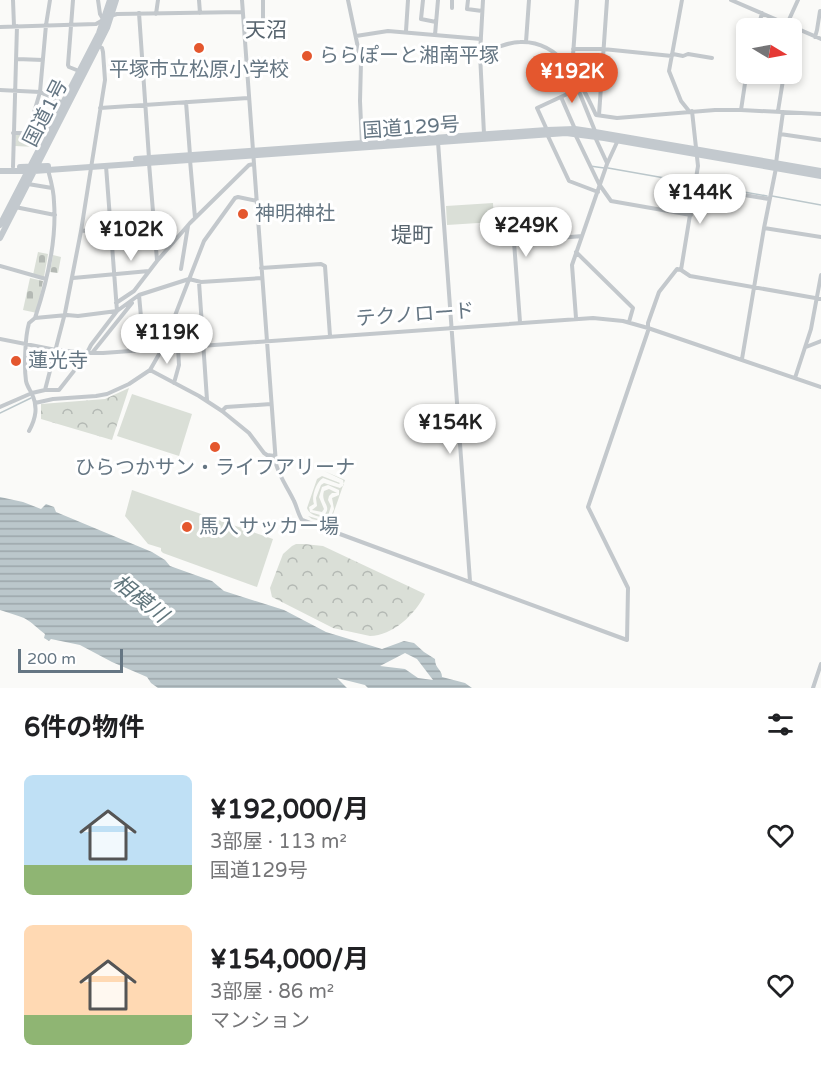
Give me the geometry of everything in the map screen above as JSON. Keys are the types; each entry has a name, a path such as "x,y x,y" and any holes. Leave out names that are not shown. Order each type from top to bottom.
{"highway":[{"name":"国道1号","path":"110,0 112,13"},
{"name":"国道1号","path":"0,238 28,184 43,140 104,23 112,13 116,0"},
{"name":"国道1号","path":"0,225 98,46 104,23"},
{"name":"国道129号","path":"0,169 92,165 547,132"},
{"name":"国道129号","path":"437,140 484,134 575,132 821,171"},
{"name":"国道129号","path":"595,134 618,140 697,152"},
{"name":"国道129号","path":"0,169 13,167 48,170 149,160"},
{"name":"国道129号","path":"776,165 821,176"}],"street":[{"path":"13,0 16,26 13,167"},
{"path":"28,133 40,92 50,0"},
{"path":"73,0 68,65 79,72"},
{"path":"0,27 104,23 98,0"},
{"path":"156,14 158,0"},
{"path":"199,0 200,13"},
{"path":"242,0 276,465 302,520 627,640 628,588 588,507 659,292 677,269 690,276 819,299"},
{"path":"263,0 263,21"},
{"path":"348,0 362,68 360,107 362,145"},
{"path":"406,32 408,0"},
{"path":"423,0 421,19 436,22"},
{"path":"435,35 438,0"},
{"path":"452,0 452,8"},
{"path":"468,0 467,9 482,11"},
{"path":"483,0 480,54 484,134"},
{"path":"526,42 529,0"},
{"path":"572,69 577,0"},
{"path":"599,115 607,0"},
{"path":"681,270 698,166 691,112 681,101 669,71 682,0"},
{"path":"731,0 773,18"},
{"path":"790,18 798,0"},
{"path":"815,37 821,11"},
{"path":"112,13 242,12"},
{"path":"761,18 762,13"},
{"path":"139,14 157,261"},
{"path":"356,36 388,30 481,39"},
{"path":"802,31 821,39"},
{"path":"480,54 500,45 518,42 542,46 572,69 596,114 599,115 617,118 741,110 821,114"},
{"path":"45,390 73,278 92,165 105,76 104,52 98,46"},
{"path":"573,49 603,49 683,56 688,54 712,58"},
{"path":"16,59 43,60"},
{"path":"741,110 745,84"},
{"path":"742,359 776,165 783,84"},
{"path":"598,192 569,181 537,108 578,89 608,163"},
{"path":"0,90 40,92 63,103"},
{"path":"561,97 600,186 608,198 614,202 691,215"},
{"path":"100,108 248,98"},
{"path":"186,102 195,218"},
{"path":"13,133 28,133 43,140"},
{"path":"780,134 821,140"},
{"path":"437,140 470,581"},
{"path":"576,318 572,265 618,140"},
{"path":"116,303 134,291 195,218 249,165 254,164"},
{"path":"106,165 117,311"},
{"path":"29,431 36,415 32,393 26,383 26,344 29,323 35,318 43,296 54,229 55,215 48,170"},
{"path":"28,184 52,188"},
{"path":"695,187 769,199"},
{"path":"35,403 106,394 129,384 150,370 162,349 204,241 235,198 257,201"},
{"path":"15,207 55,215"},
{"path":"81,231 154,225"},
{"path":"181,269 188,226"},
{"path":"764,228 821,237"},
{"path":"520,322 514,242 582,236"},
{"path":"576,252 633,309 629,322"},
{"path":"261,268 324,265 330,336"},
{"path":"0,266 46,279"},
{"path":"73,278 150,271"},
{"path":"795,378 819,299 821,275"},
{"path":"89,354 91,345 117,311 139,295 189,279 199,282 262,278"},
{"path":"199,282 207,400"},
{"path":"139,295 144,350"},
{"path":"0,407 32,393 59,390 139,295"},
{"path":"35,318 117,311"},
{"name":"テクノロード","path":"1,339 89,354 576,318 611,319 648,328 821,387"},
{"path":"806,347 821,341"},
{"path":"174,383 178,365 178,348"},
{"path":"150,370 207,400 249,433 264,453 275,456"},
{"path":"222,411 226,407 272,404"},
{"path":"813,688 821,664"}],"green space":[{"path":"16,135 28,135 38,140 35,147 15,146"},
{"path":"493,203 494,222 447,225 446,206"},
{"path":"38,252 48,254 44,277 33,275"},
{"path":"53,255 61,257 58,273 50,272"},
{"path":"30,278 43,281 37,313 23,310"},
{"path":"129,388 112,440 41,419 41,404 105,399"},
{"path":"132,394 192,414 179,456 117,436"},
{"path":"322,476 340,483 323,478 320,480 313,498 314,504 309,507 310,512 307,508 317,479"},
{"path":"324,483 340,488 343,486 330,523 308,516 325,521 330,519 334,509 332,498 339,495 339,490 328,485 322,487 319,497 324,509 322,512 312,510 317,506 316,498 321,485"},
{"path":"329,489 337,493 329,496 331,506 328,516 322,517 311,512 324,515 327,507 323,495 324,491"},
{"name":"馬入サッカー場","path":"132,490 273,539 257,587 163,553 161,548 148,544 125,516"},
{"path":"296,544 323,546 425,594 409,616 387,632 370,636 333,628 272,597 270,588 283,554"}],"water":[{"name":"相模川","path":"0,497 41,509 46,504 54,507 56,512 152,552 170,566 212,581 224,591 284,610 326,632 382,649 404,641 414,643 435,659 442,677 465,683 472,688 368,688 365,685 337,678 347,688 158,688 147,677 80,645 51,639 49,641 44,638 45,634 27,620 0,610","holes":["405,653 417,659 433,680 418,678 405,669 380,666"]}],"waterway":[{"path":"590,166 604,168"},
{"path":"608,168 693,183"},
{"path":"698,184 767,196"},
{"path":"772,196 821,205"},
{"path":"0,413 31,398"}],"place":[{"name":"平塚市立松原小学校","path":"199,48"},
{"name":"ららぽーと湘南平塚","path":"307,56"},
{"name":"神明神社","path":"243,214"},
{"name":"蓮光寺","path":"16,361"},
{"name":"ひらつかサン・ライフアリーナ","path":"215,447"},
{"name":"馬入サッカー場","path":"187,527"}],"district":[{"name":"天沼","path":"266,30"},
{"name":"堤町","path":"412,235"}]}
